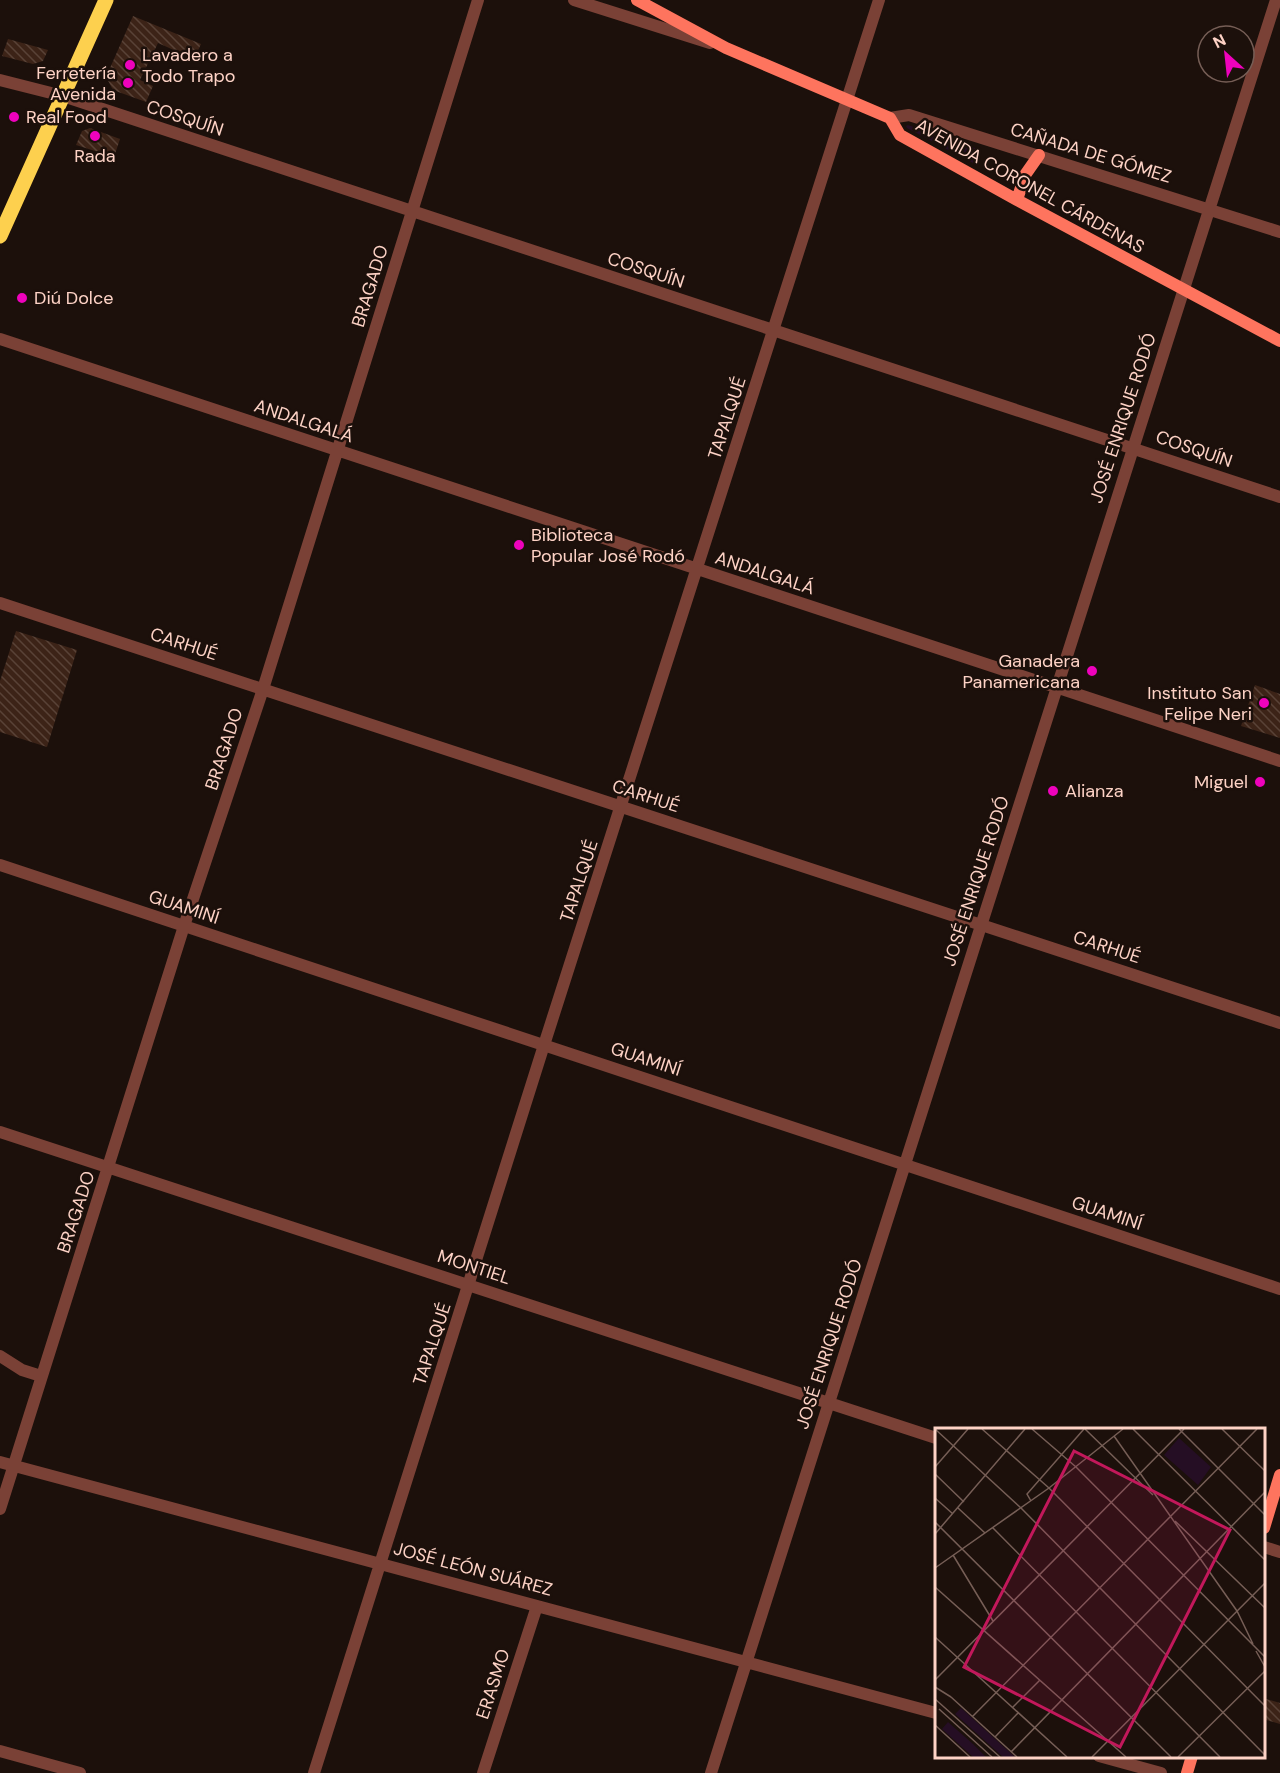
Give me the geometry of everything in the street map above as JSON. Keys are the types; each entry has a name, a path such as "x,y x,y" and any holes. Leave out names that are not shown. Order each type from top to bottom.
{"main road":[{"path":"0,236 106,0"}],"street":[{"name":"BRAGADO","path":"0,1509 184,926 262,689 478,0"},
{"path":"573,0 726,48"},
{"name":"AVENIDA CORONEL CÁRDENAS","path":"637,0 726,48 890,118 900,135 1280,341"},
{"name":"TAPALQUÉ","path":"314,1773 544,1045 879,0"},
{"name":"JOSÉ ENRIQUE RODÓ","path":"711,1773 1276,0"},
{"name":"COSQUÍN","path":"0,80 63,96 1280,497"},
{"name":"CAÑADA DE GÓMEZ","path":"890,118 909,115 1280,232"},
{"path":"1017,200 1025,176 1040,155"},
{"name":"ANDALGALÁ","path":"0,339 1280,761"},
{"name":"CARHUÉ","path":"0,603 1280,1023"},
{"name":"GUAMINÍ","path":"0,865 1280,1289"},
{"name":"MONTIEL","path":"0,1132 935,1438"},
{"path":"0,1356 22,1370 41,1376"},
{"name":"JOSÉ LEÓN SUÁREZ","path":"0,1462 935,1713"},
{"path":"1265,1522 1280,1475"},
{"path":"1265,1548 1280,1552"},
{"name":"ERASMO","path":"483,1773 537,1606"},
{"path":"0,1751 80,1773"},
{"path":"1106,1758 1161,1773"},
{"path":"1186,1773 1191,1758"}],"shaded area":[{"path":"908,125 978,149 973,163 907,128"}],"building":[{"path":"133,16 201,44 194,59 158,43 140,80 153,86 146,102 113,90 106,77"},
{"path":"8,39 48,50 43,61 33,64 2,56"},
{"path":"90,128 120,139 114,157 76,145 82,131"},
{"path":"16,631 77,650 47,747 0,732 0,681"},
{"path":"1255,685 1280,694 1280,738 1241,726"},
{"path":"1265,1699 1280,1703 1280,1724 1265,1720"}],"place":[{"name":"Lavadero a Todo Trapo","path":"130,65"},
{"name":"Ferretería Avenida","path":"128,83"},
{"name":"Real Food","path":"14,117"},
{"name":"Rada","path":"95,136"},
{"name":"Diú Dolce","path":"22,298"},
{"name":"Biblioteca Popular José Rodó","path":"519,545"},
{"name":"Ganadera Panamericana","path":"1092,671"},
{"name":"Instituto San Felipe Neri","path":"1264,703"},
{"name":"Miguel","path":"1260,782"},
{"name":"Alianza","path":"1053,791"}]}
